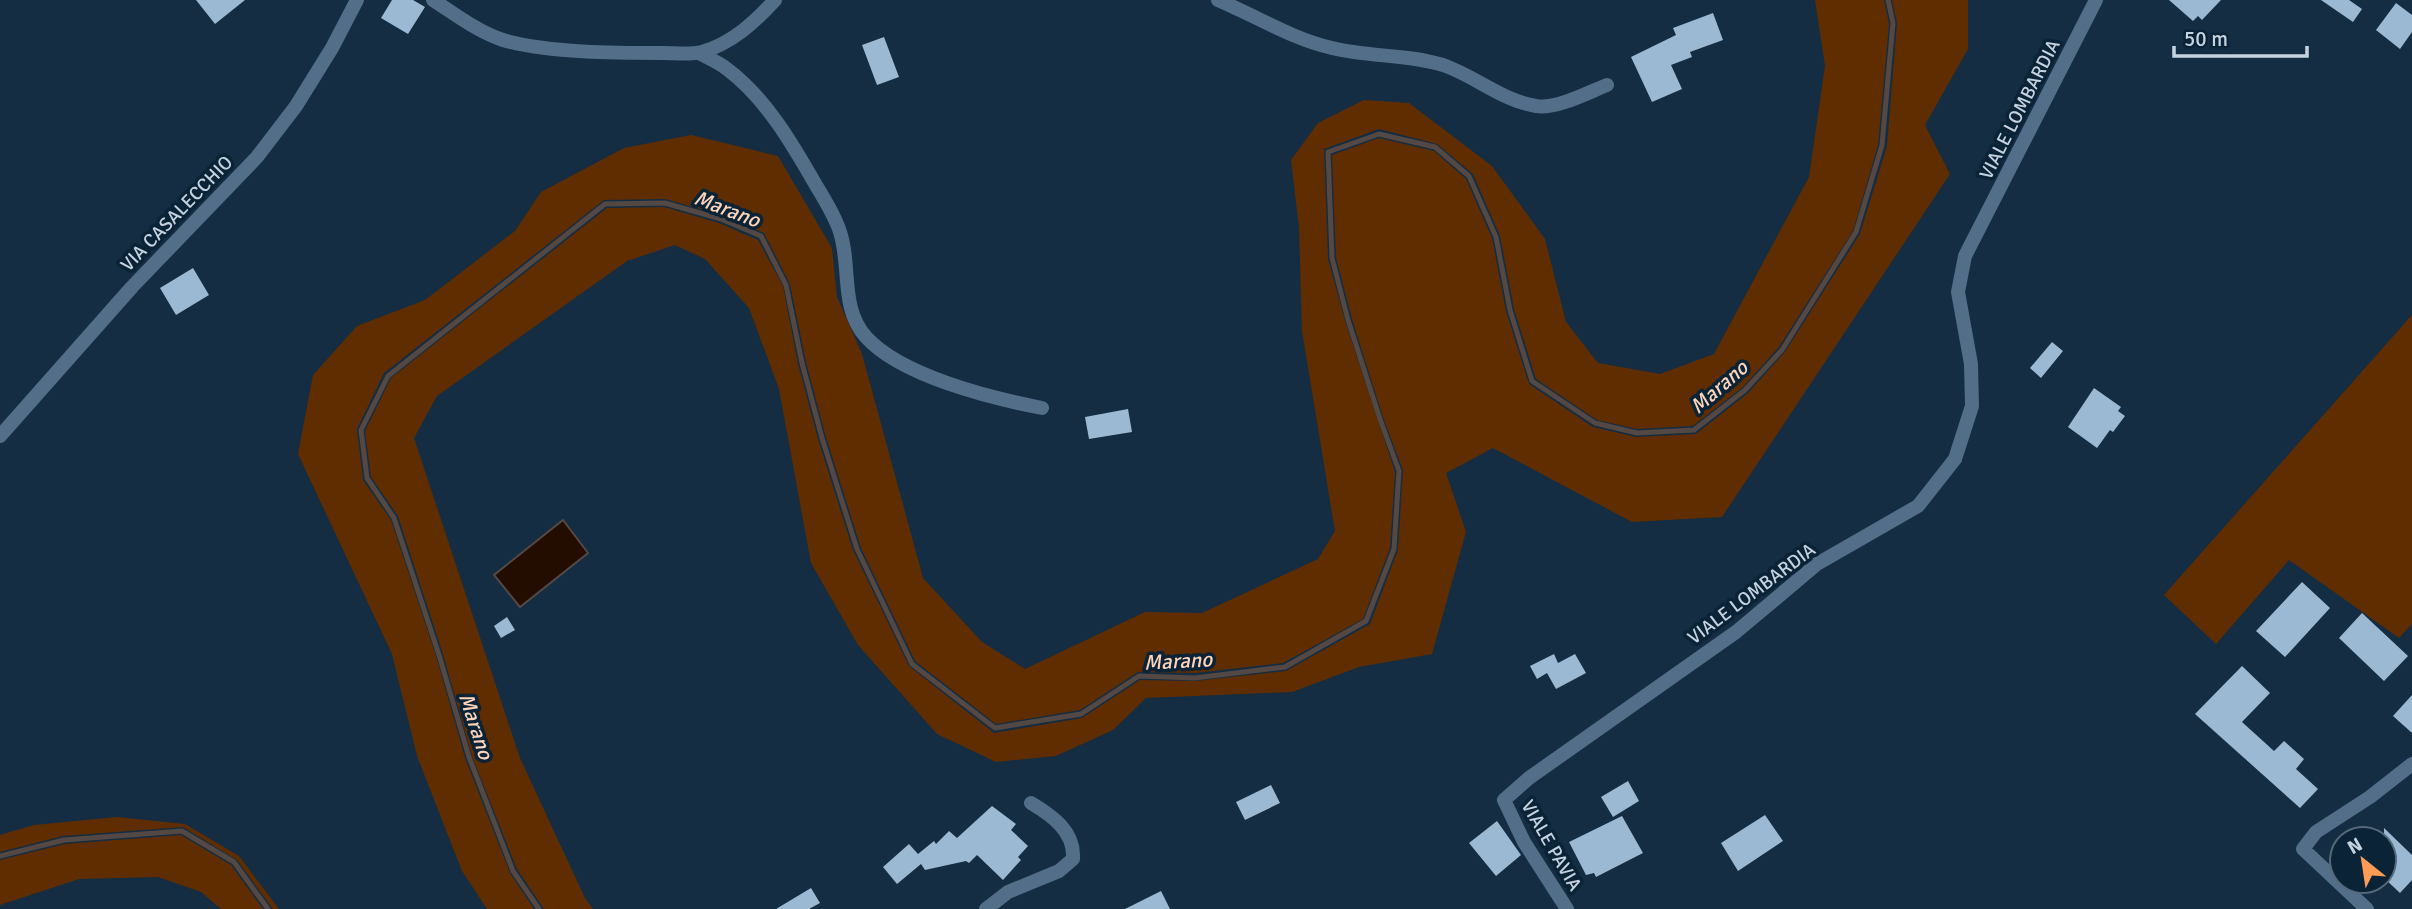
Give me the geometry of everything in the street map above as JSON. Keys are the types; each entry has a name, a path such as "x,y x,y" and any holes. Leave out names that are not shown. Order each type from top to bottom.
{"street":[{"name":"VIA CASALECCHIO","path":"0,436 139,279 257,157 296,106 332,48 357,0"},
{"path":"433,0 466,22 500,39 523,45 649,53 699,53 725,43 754,23 775,0"},
{"path":"1218,0 1307,41 1332,48 1423,60 1445,66 1521,102 1539,107 1561,103 1607,85"},
{"name":"VIALE LOMBARDIA","path":"1504,800 1529,778 1736,632 1817,564 1918,506 1955,459 1972,406 1971,364 1958,292 1965,256 2096,0"},
{"path":"699,53 726,68 747,87 796,149 840,231 851,310 864,336 886,355 912,369 998,399 1042,408"},
{"path":"2367,909 2303,849 2316,832 2370,797 2412,764"},
{"name":"VIALE PAVIA","path":"1504,800 1524,842 1567,909"},
{"path":"986,909 1008,892 1059,872 1073,859 1074,847 1065,830 1047,813 1031,803"}],"shaded area":[{"path":"1815,0 1884,0 1889,24 1878,145 1853,231 1779,347 1743,387 1693,426 1637,429 1597,420 1536,379 1514,309 1500,236 1473,174 1437,144 1379,129 1324,149 1328,259 1345,321 1395,472 1390,548 1363,619 1283,663 1195,673 1138,672 1080,710 996,724 915,661 861,548 826,437 806,362 790,284 764,233 722,215 665,199 604,200 384,373 357,429 363,480 391,520 436,656 465,758 510,873 534,909 487,909 462,871 417,756 392,654 298,454 313,375 357,326 425,300 515,231 541,192 624,148 691,135 778,156 832,248 837,297 862,354 923,578 982,642 1025,669 1145,612 1202,613 1318,559 1335,531 1302,331 1299,227 1291,160 1318,123 1364,100 1409,103 1492,166 1545,239 1566,322 1598,363 1660,374 1714,354 1809,177 1825,66"},
{"path":"1892,0 1968,0 1968,49 1925,125 1950,174 1722,517 1632,522 1493,448 1446,473 1466,532 1432,654 1359,667 1292,692 1146,698 1113,730 1056,756 996,762 937,734 858,645 811,563 779,389 749,308 705,259 675,245 627,261 437,396 414,438 520,758 585,898 593,909 544,909 517,869 472,756 443,654 398,516 371,477 365,431 391,378 607,208 664,207 719,223 758,240 783,286 798,364 853,550 909,666 994,733 1082,718 1140,680 1196,681 1286,671 1370,624 1398,550 1403,470 1352,319 1336,257 1332,155 1379,138 1434,151 1466,179 1492,238 1506,311 1529,384 1593,427 1636,437 1696,434 1748,393 1785,352 1860,234 1887,146 1897,23"},
{"path":"2412,315 2412,624 2399,638 2289,560 2216,644 2164,595"},
{"path":"563,520 588,553 520,607 494,575"},
{"path":"117,817 185,824 239,856 279,909 273,909 237,860 183,827 63,836 0,852 0,835 34,825"},
{"path":"181,835 231,865 263,909 221,909 201,892 158,877 79,879 0,905 0,860 65,844"}],"building":[{"path":"196,0 245,0 215,24"},
{"path":"392,0 413,0 425,7 408,34 381,18"},
{"path":"2169,0 2221,0 2202,20 2198,16 2193,21"},
{"path":"2321,0 2349,0 2362,9 2353,22"},
{"path":"2396,3 2412,15 2412,32 2400,49 2376,30"},
{"path":"1713,13 1723,40 1690,52 1692,57 1671,65 1682,89 1652,102 1631,57 1676,35 1673,28"},
{"path":"884,37 899,77 877,85 862,45"},
{"path":"193,268 209,295 176,315 160,288"},
{"path":"2052,342 2063,351 2041,378 2030,368"},
{"path":"2094,388 2121,407 2118,411 2125,416 2097,448 2068,427"},
{"path":"1128,409 1132,432 1089,439 1085,417"},
{"path":"2302,582 2330,608 2285,657 2256,631"},
{"path":"2362,613 2408,656 2384,681 2339,638"},
{"path":"507,617 515,630 501,638 494,626"},
{"path":"1554,654 1558,663 1575,654 1586,673 1556,689 1547,673 1537,679 1530,666"},
{"path":"2242,666 2270,693 2242,722 2274,751 2284,741 2304,759 2296,769 2318,789 2300,808 2195,714"},
{"path":"2412,695 2412,733 2393,716"},
{"path":"1628,781 1639,801 1613,817 1601,797"},
{"path":"1271,785 1280,803 1245,820 1236,802"},
{"path":"992,806 1016,824 1011,830 1028,846 1018,857 1021,860 1003,880 977,855 969,863 966,861 925,870 921,864 897,884 883,867 909,844 918,854 934,841 936,844 949,831 957,838"},
{"path":"1765,815 1783,841 1738,871 1721,843"},
{"path":"1622,816 1643,853 1596,877 1594,873 1586,875 1569,842"},
{"path":"1497,821 1521,855 1496,876 1469,843"},
{"path":"2398,842 2412,855 2412,880 2400,893"},
{"path":"811,888 820,903 809,909 776,909"},
{"path":"1161,891 1170,909 1125,909"}],"waterway":[{"name":"Marano","path":"539,909 513,871 469,757 394,518 367,478 361,430 388,376 605,204 665,203 721,219 761,236 786,285 802,363 822,438 857,549 912,664 995,728 1081,714 1139,676 1195,678 1285,667 1366,621 1394,549 1399,471 1348,320 1332,258 1328,152 1379,134 1435,147 1469,176 1496,237 1510,310 1532,381 1595,423 1637,433 1694,430 1745,390 1782,350 1856,232 1882,145 1893,23 1888,0"},
{"name":"Marano","path":"0,856 64,840 182,831 234,862 268,909"}]}
